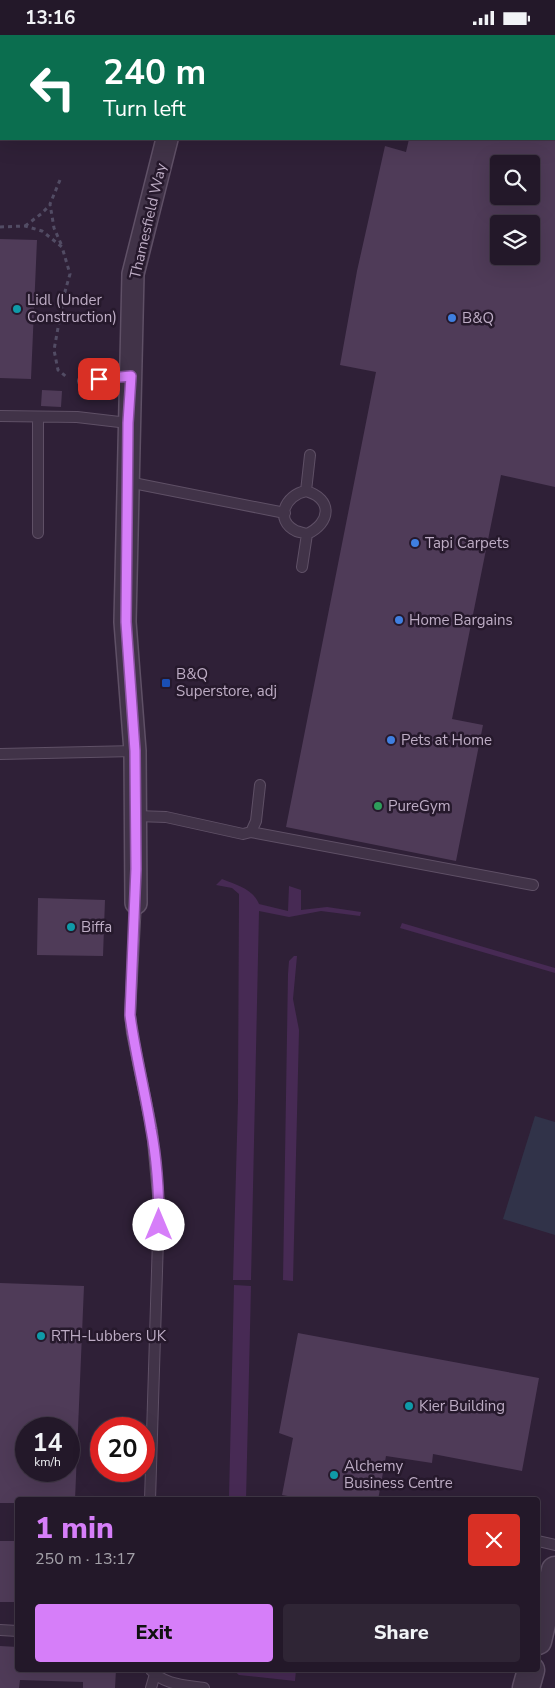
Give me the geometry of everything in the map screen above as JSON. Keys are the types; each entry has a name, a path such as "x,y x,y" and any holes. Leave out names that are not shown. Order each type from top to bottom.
{"street":[{"name":"Thamesfield Way","path":"136,903 135,751 126,622 128,423 133,274 167,140"},
{"path":"540,1633 555,1570"},
{"path":"526,1688 530,1672"}],"lane":[{"path":"83,381 131,376"},
{"path":"0,416 77,417 128,423"},
{"path":"38,417 38,533"},
{"path":"306,491 310,455"},
{"path":"128,482 285,513"},
{"path":"306,491 320,497 326,514 324,521 318,528 307,534 292,528 288,523 285,513 288,501 293,495 306,491"},
{"path":"302,567 307,534"},
{"path":"0,754 135,751"},
{"path":"251,832 256,821 260,785"},
{"path":"136,816 166,817 243,834 251,832 534,885"},
{"name":"Thamesfield Way","path":"136,903 130,1015 152,1131 159,1206 150,1497"},
{"path":"540,1541 555,1545"},
{"path":"0,1630 15,1631"},
{"path":"151,1688 153,1672 167,1682 204,1688"}],"path":[{"path":"25,226 41,214 50,204 60,180"},
{"path":"50,204 54,228 70,274 64,295 54,350 58,370 70,379 83,381"},
{"path":"0,227 25,226 42,231 62,247"}],"shaded area":[{"path":"222,879 249,891 259,904 288,911 289,886 301,890 301,910 327,907 361,912 360,916 321,911 289,917 259,911 251,1280 233,1280 238,1101 239,894 232,888 216,885"},
{"path":"402,923 555,968 555,973 400,928"},
{"path":"294,956 297,956 293,999 299,1030 293,1281 283,1280 288,974 289,961"},
{"path":"535,1116 555,1122 555,1235 503,1219"},
{"path":"234,1285 251,1286 246,1497 229,1497"},
{"path":"235,1672 296,1672 295,1681 239,1675"}],"building":[{"path":"409,140 555,140 555,487 501,475 452,719 483,725 456,861 286,827 376,372 340,365 357,271 385,146 406,152"},
{"name":"Lidl (Under Construction)","path":"0,239 37,240 31,379 0,378"},
{"path":"42,390 62,391 61,407 41,406"},
{"name":"Biffa","path":"38,898 105,900 103,956 37,955"},
{"name":"RTH-Lubbers UK","path":"0,1283 84,1286 78,1417 15,1417 15,1482 76,1482 75,1497 15,1497 15,1503 0,1503"},
{"name":"Kier Building","path":"298,1333 539,1378 522,1471 433,1454 432,1463 386,1456 379,1497 293,1497 282,1495 293,1438 279,1433"},
{"path":"0,1541 15,1541 15,1602 0,1602"},
{"path":"0,1646 15,1647 15,1672 116,1672 115,1688 83,1688 83,1682 20,1680 19,1688 0,1688"}],"place":[{"name":"Lidl (Under Construction)","path":"17,309"},
{"name":"B&Q","path":"452,318"},
{"name":"Tapi Carpets","path":"415,543"},
{"name":"Home Bargains","path":"399,620"},
{"name":"B&Q Superstore, adj","path":"166,683"},
{"name":"Pets at Home","path":"391,740"},
{"name":"PureGym","path":"378,806"},
{"name":"Biffa","path":"71,927"},
{"name":"RTH-Lubbers UK","path":"41,1336"},
{"name":"Kier Building","path":"409,1406"},
{"name":"Alchemy Business Centre","path":"334,1475"}],"route":[{"path":"99,379 131,376 128,423 126,622 135,751 136,903 130,1015 152,1131 159,1225"}]}
